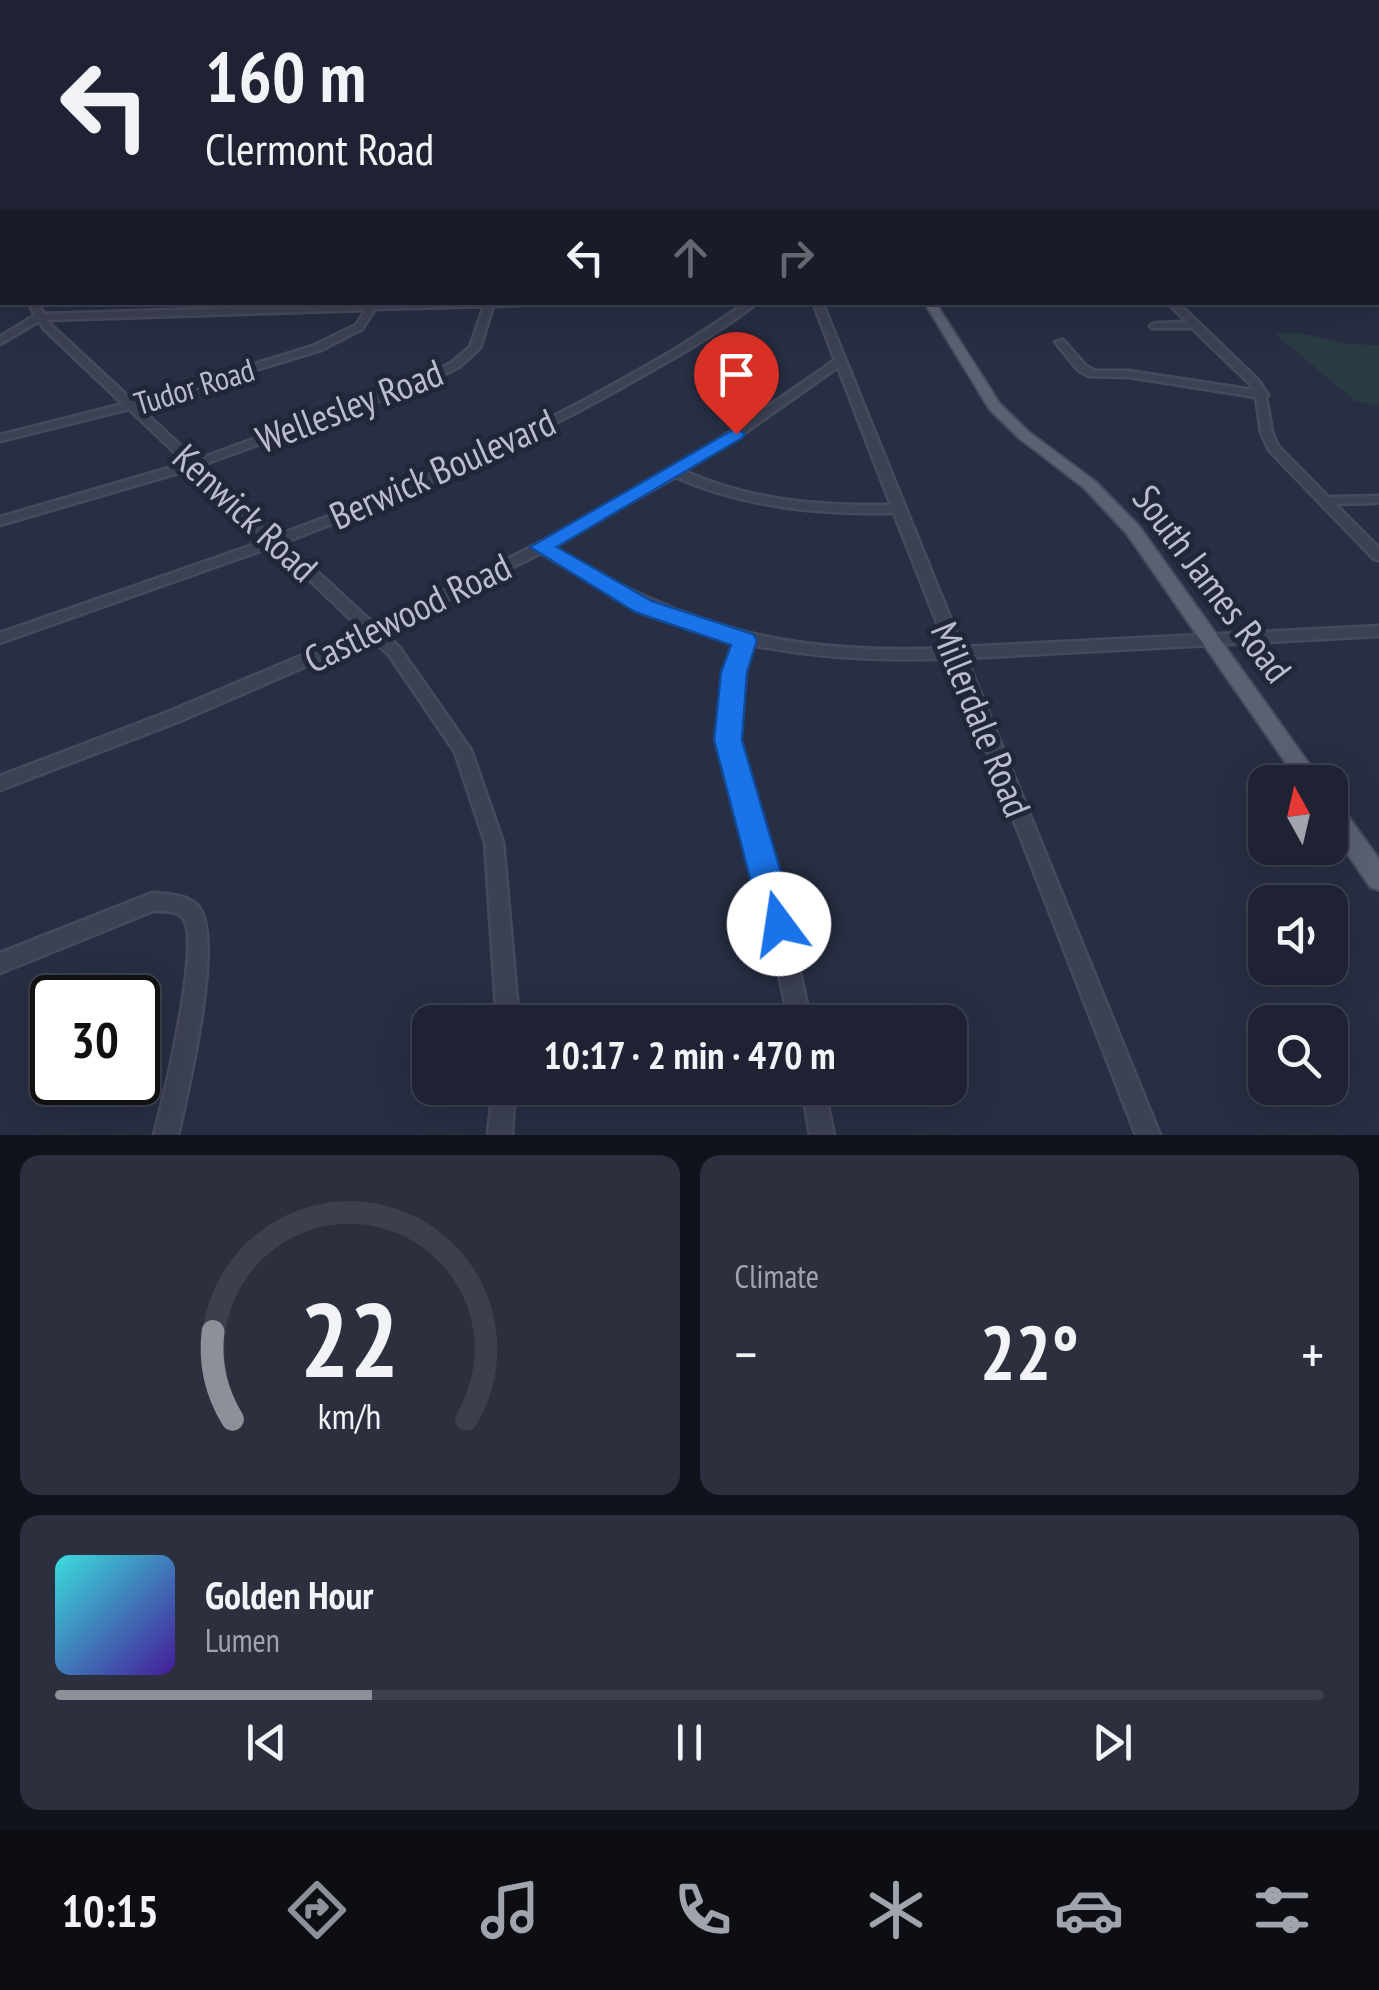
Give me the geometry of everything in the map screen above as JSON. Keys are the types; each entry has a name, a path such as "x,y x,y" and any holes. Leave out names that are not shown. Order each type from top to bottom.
{"main road":[{"name":"South James Road","path":"932,305 995,408 1111,504 1133,530 1300,765"},
{"path":"1348,835 1379,879"}],"street":[{"path":"0,341 35,310 431,305"},
{"name":"Wellesley Road","path":"0,522 195,464 441,372 475,348 489,305"},
{"name":"Berwick Boulevard","path":"0,638 276,540 413,484 616,388 684,350 750,305"},
{"name":"Millerdale Road","path":"818,305 1148,1135"},
{"path":"1174,305 1246,372 1263,395 1267,438 1379,556"},
{"name":"Tudor Road","path":"0,438 131,405 334,342 359,327 372,307"},
{"name":"Kenwick Road","path":"35,310 394,651 463,750 494,842 507,1005"},
{"path":"1155,326 1196,325"},
{"path":"1060,342 1082,368 1093,374 1129,374 1263,395"},
{"name":"Castlewood Road","path":"0,783 256,683 541,547 675,472 840,361"},
{"path":"675,472 719,491 768,505 899,509"},
{"path":"1324,501 1375,499"},
{"path":"541,547 644,606 744,640 847,655 1379,632"},
{"path":"744,640 734,672 728,740 772,891 796,1005"},
{"path":"0,963 152,902 177,904 194,915 200,935 184,1050 166,1135"},
{"path":"500,1135 503,1105"},
{"path":"817,1105 822,1135"}],"shaded area":[{"path":"1301,333 1346,344 1379,345 1379,405 1355,401 1275,334"}],"route":[{"path":"736,434 541,547 590,579 644,606 692,626 744,640 734,672 728,740 779,924"}]}
